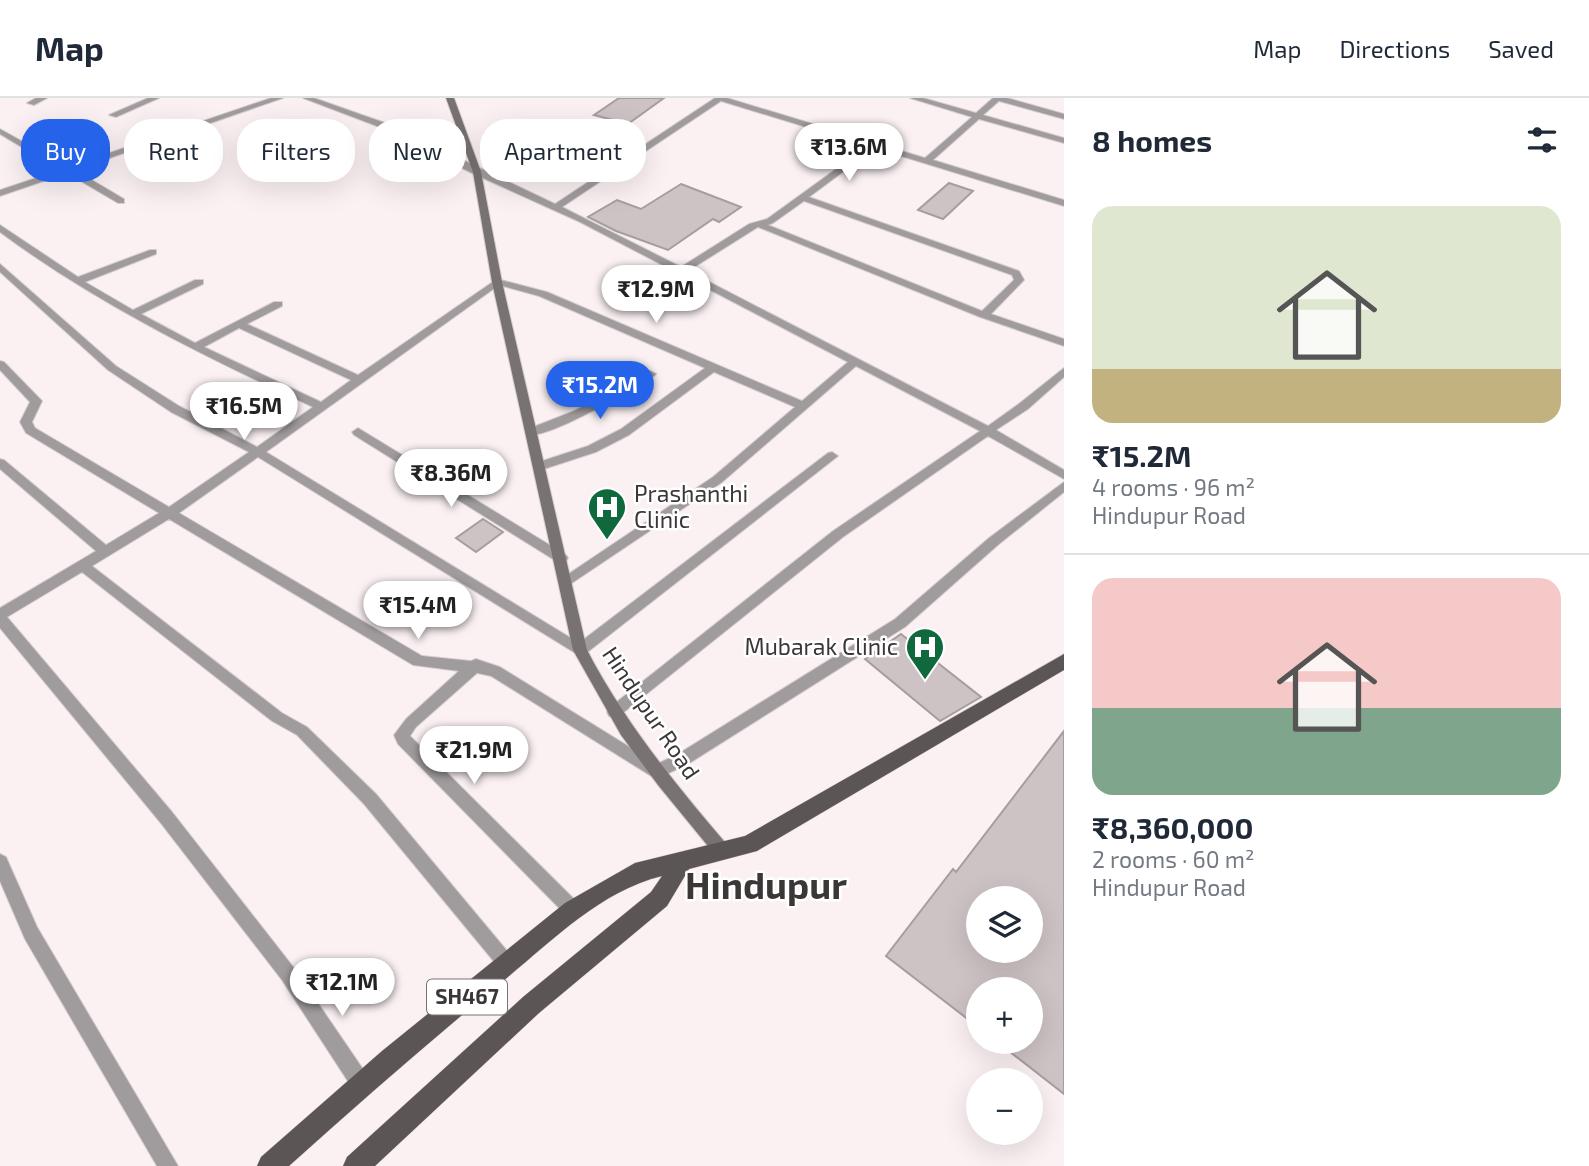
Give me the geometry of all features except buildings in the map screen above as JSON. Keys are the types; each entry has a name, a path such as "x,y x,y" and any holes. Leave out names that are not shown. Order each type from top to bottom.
{"main road":[{"name":"SH467","path":"270,1166 362,1085 573,910 635,873 750,844 1064,661"},
{"name":"SH467","path":"356,1166 531,1005 659,899 683,860"}],"street":[{"path":"31,103 43,98"},
{"path":"113,115 155,98"},
{"path":"110,154 279,98"},
{"path":"307,98 385,126 477,172 556,207 987,430 1064,475"},
{"name":"Hindupur Road","path":"450,98 477,172 497,282 580,650 614,712 656,772 723,852"},
{"path":"556,207 719,98 1064,203"},
{"path":"914,98 1064,141"},
{"path":"929,160 998,98 1064,117"},
{"path":"0,131 21,143"},
{"path":"682,270 805,198 876,144"},
{"path":"0,193 29,182"},
{"path":"90,182 121,201"},
{"path":"805,198 1016,273 1019,280 984,315"},
{"path":"758,224 984,315 1064,343"},
{"path":"0,228 76,281 134,314 321,406"},
{"path":"76,281 153,252"},
{"path":"0,267 113,368 175,410 258,452 580,650 832,456"},
{"path":"134,314 199,282"},
{"path":"362,1085 288,974 166,817 0,616 170,512 497,282 543,294 803,406"},
{"path":"195,346 278,304"},
{"path":"239,324 357,379"},
{"path":"566,582 717,480 854,362"},
{"path":"0,364 36,401 27,426 418,661 438,666 476,665 495,671 656,772 683,759 900,623 994,541 1064,486"},
{"path":"540,466 592,449 625,432 713,367"},
{"path":"614,712 838,534 1032,400 1064,371"},
{"path":"532,432 578,414 650,374"},
{"path":"358,432 561,558"},
{"path":"0,463 106,552"},
{"path":"83,566 277,717 302,731 370,799 507,964"},
{"path":"476,665 411,723 402,735 406,744 573,910"},
{"path":"0,862 31,933 167,1166"}],"place":[{"name":"Prashanthi Clinic","path":"607,541"},
{"name":"Mubarak Clinic","path":"925,681"}],"district":[{"name":"Hindupur","path":"766,886"}]}
